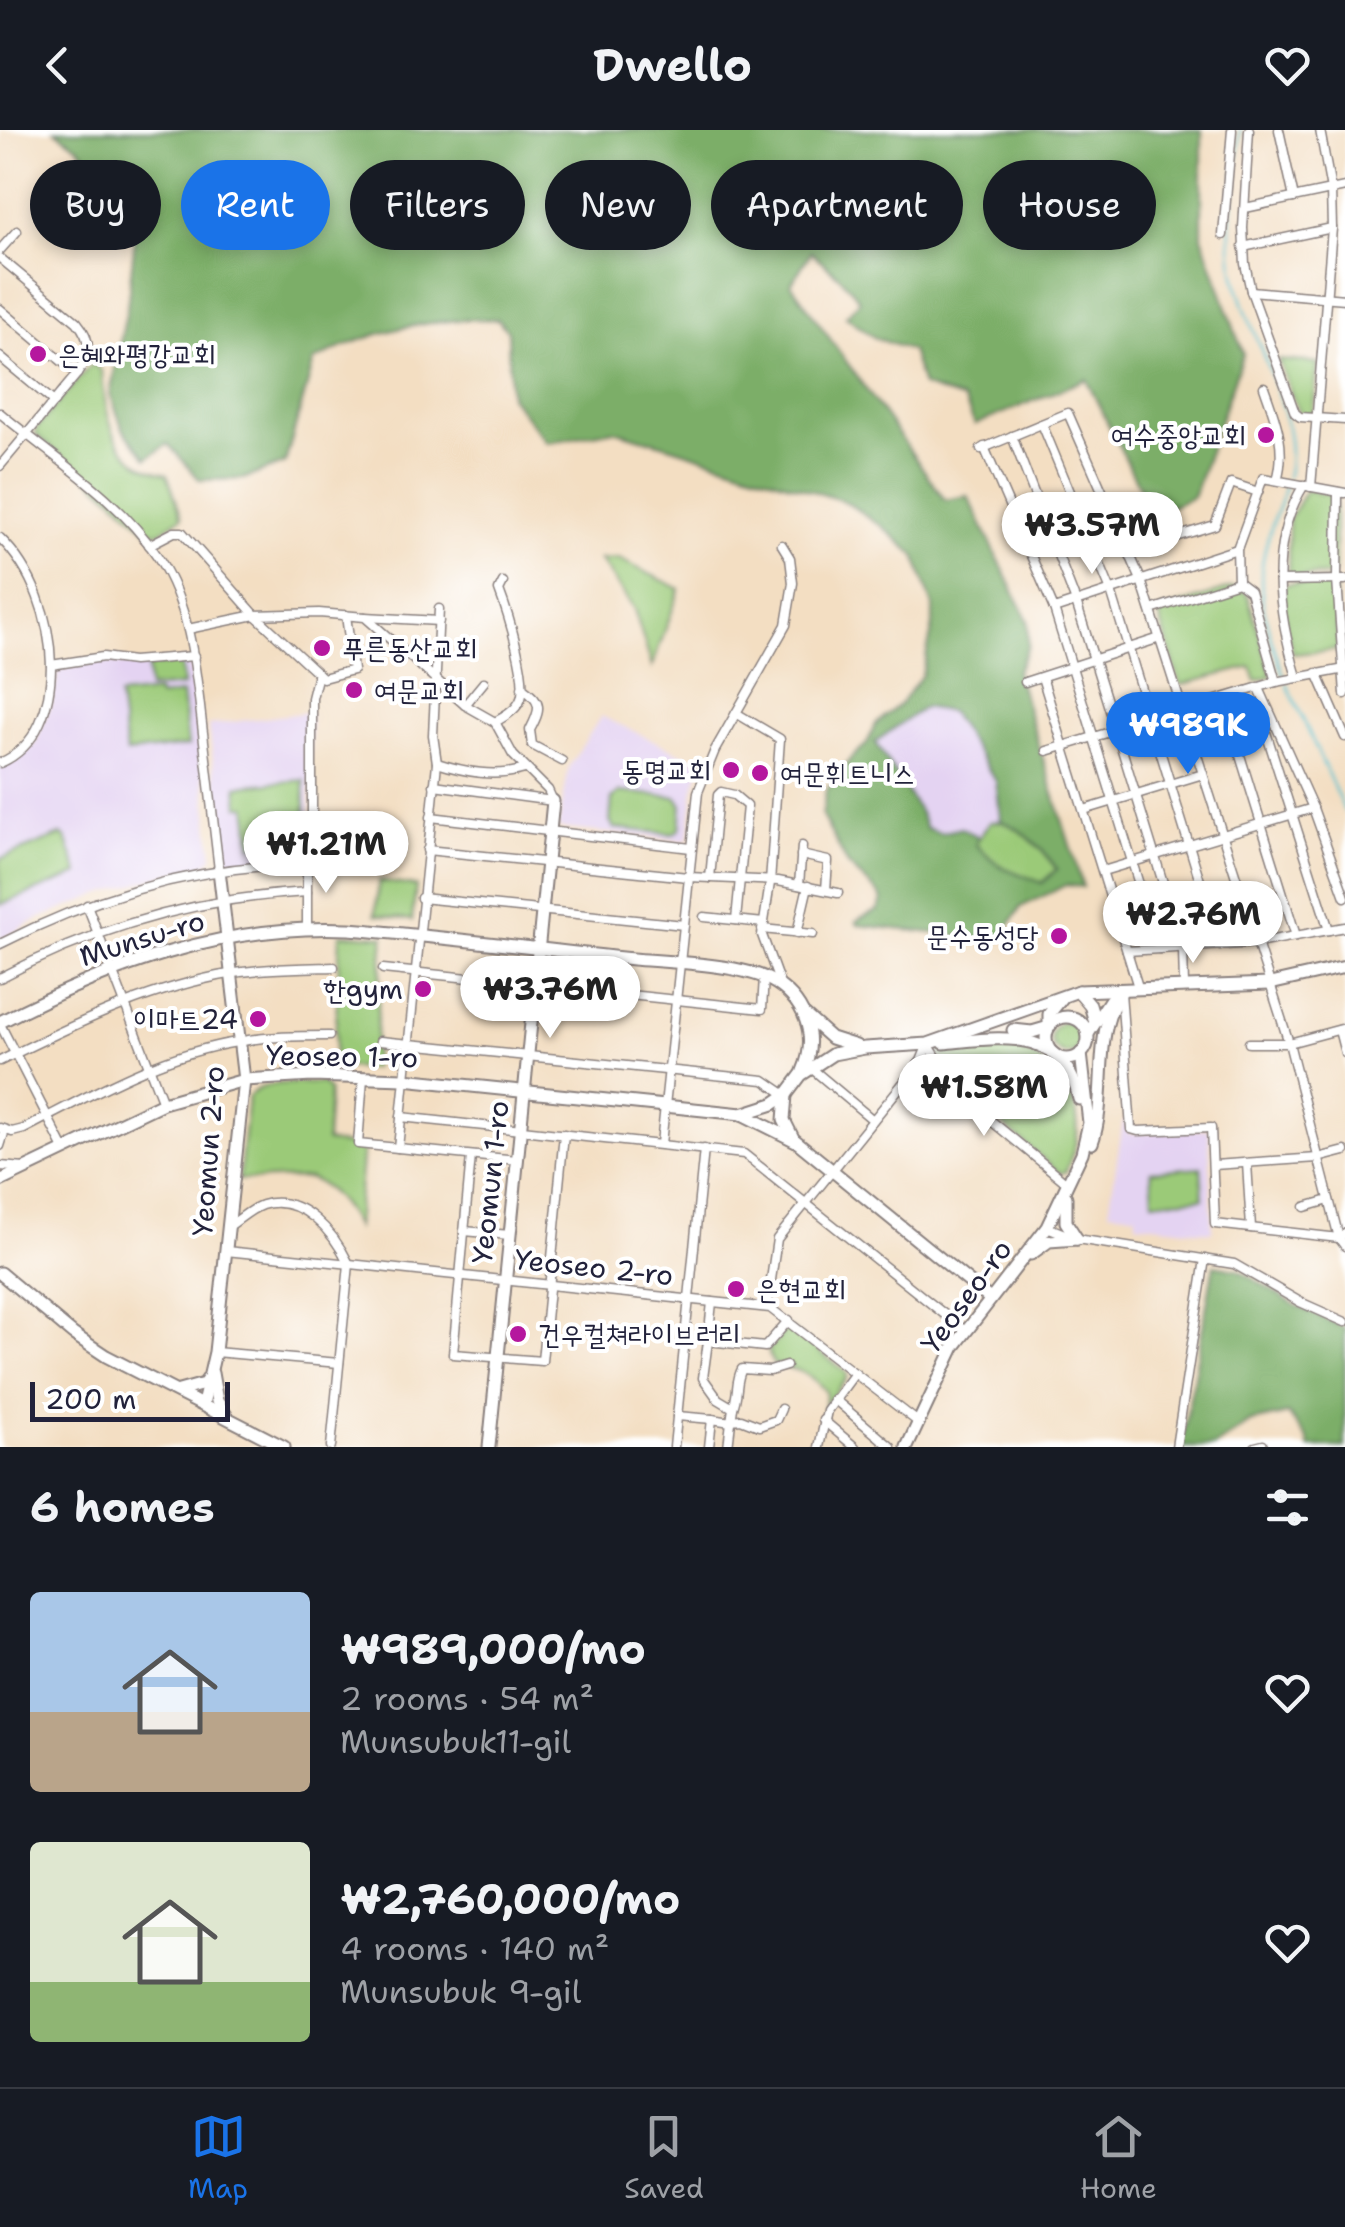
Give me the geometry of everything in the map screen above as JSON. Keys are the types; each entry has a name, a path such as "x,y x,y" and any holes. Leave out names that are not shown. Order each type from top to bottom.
{"street":[{"path":"1222,236 1232,130"},
{"path":"1249,130 1243,247 1251,291 1296,413 1300,417 1345,420"},
{"path":"1280,130 1294,198"},
{"path":"1295,677 1285,636 1280,580 1286,517 1303,485 1317,418 1328,297 1332,190 1320,130"},
{"path":"1244,208 1345,187"},
{"path":"1243,247 1332,228"},
{"path":"0,466 89,355 84,331 0,254 17,230"},
{"path":"1251,291 1345,298"},
{"path":"0,309 77,374"},
{"path":"0,356 54,402"},
{"path":"1264,387 1280,434 1278,481"},
{"name":"Yeomun 2-ro","path":"0,413 106,499 149,545 171,582 194,656 244,1080 215,1352 203,1404"},
{"path":"1121,992 1130,1129 1209,1126 1215,1224 1343,1239 1329,1200 1289,1042 1142,580 1068,413 982,448 1054,609 1159,949"},
{"path":"1042,424 1111,591 1220,946"},
{"path":"1012,436 1076,602 1182,948 1184,986"},
{"path":"1238,582 1238,549 1264,478 1342,492 1345,694"},
{"path":"1128,551 1215,524 1230,484 1258,492"},
{"path":"1018,528 1104,495"},
{"path":"149,545 182,532 255,615 323,678 353,669 346,615"},
{"path":"0,538 34,586 45,623 51,666 46,703 33,738 22,751 0,763"},
{"path":"661,1144 701,781 786,625 793,583 790,558 782,545"},
{"path":"1054,609 1238,549"},
{"path":"1280,580 1341,580"},
{"path":"494,722 516,706 522,688 517,642 499,590 503,582"},
{"path":"1151,610 1238,582"},
{"path":"1238,582 1249,590 1276,682"},
{"path":"398,1148 437,763 432,735 439,609"},
{"path":"188,629 255,615 439,621"},
{"path":"365,617 417,666 438,679 465,705 494,722 504,743 524,769 548,790 553,801"},
{"path":"1025,682 1160,638"},
{"path":"51,666 98,658 134,661 194,656"},
{"path":"1047,751 1276,682 1344,669"},
{"path":"1317,673 1345,737"},
{"path":"307,929 307,864 312,856 312,698 318,674"},
{"path":"1042,677 1127,951 1142,987"},
{"path":"465,705 484,682"},
{"path":"522,688 532,695 539,708 530,730 532,745 562,761"},
{"path":"1259,688 1313,808 1345,897"},
{"path":"736,713 780,739 770,883 763,926 781,987"},
{"path":"1195,748 1275,723"},
{"path":"1264,726 1329,930"},
{"path":"1234,736 1296,936"},
{"path":"437,763 494,774 524,769"},
{"path":"1084,810 1203,774"},
{"path":"434,786 553,801"},
{"path":"710,878 721,792 734,795 747,805 736,920"},
{"name":"Yeomun 1-ro","path":"489,1447 553,801"},
{"path":"1103,871 1313,808"},
{"path":"430,817 691,848"},
{"path":"427,850 803,886 838,893"},
{"path":"798,933 802,850 828,861 826,890"},
{"path":"0,944 86,906 153,884 219,870 307,864"},
{"path":"0,978 97,932 140,918 222,900 307,892"},
{"path":"422,898 684,924"},
{"path":"86,906 163,1103"},
{"path":"704,918 813,934"},
{"path":"1127,951 1257,943 1345,927"},
{"name":"Munsu-ro","path":"0,1023 113,969 164,952 227,938 307,929 538,948 764,977 781,987 831,1038 865,1048"},
{"path":"0,1061 125,1003 231,974 334,967"},
{"path":"962,1037 1071,993 1106,987 1270,984 1345,967"},
{"path":"384,969 762,1009 764,977"},
{"path":"1069,1183 1088,1131 1082,1053 1106,987"},
{"path":"1093,1023 1121,992 1142,987"},
{"path":"1069,1183 1094,1140 1107,1016 1121,992"},
{"path":"1071,993 1090,1005 1093,1023"},
{"path":"1071,993 1049,1014 1046,1040 1074,1081 1081,1114 1080,1140 1064,1217 1077,1239"},
{"path":"804,1014 809,1039 806,1071"},
{"path":"796,1142 784,1120 786,1095 806,1071 833,1054 928,1044 999,1029 1030,1032 1070,1017 1093,1023"},
{"path":"0,1023 64,1151"},
{"path":"1249,1043 1289,1042 1342,1029 1345,1053"},
{"path":"0,1146 2,1129 18,1131 149,1067 239,1041 329,1036"},
{"path":"962,1037 1028,1040 1068,1058 1082,1053"},
{"path":"962,1037 1015,1043 1040,1054 1063,1075 1081,1114"},
{"path":"380,1041 764,1080 786,1095"},
{"path":"928,1044 960,1096 1069,1183"},
{"path":"767,1307 774,1244 924,1057 928,1044"},
{"path":"806,1071 873,1120"},
{"name":"Yeoseo 1-ro","path":"0,1181 163,1103 244,1080 312,1076 404,1079 742,1114 762,1109 786,1095"},
{"path":"363,1078 358,1144 517,1160"},
{"path":"742,1114 796,1142 990,1299"},
{"path":"401,1117 744,1154 964,1330"},
{"path":"471,1156 453,1354 542,1360 564,1134"},
{"path":"674,1447 704,1148"},
{"path":"1214,1165 1318,1158 1345,1151"},
{"path":"1247,1163 1251,1228"},
{"path":"0,1166 34,1167"},
{"name":"Yeoseo-ro","path":"907,1447 964,1330 1047,1227 1069,1183"},
{"path":"1305,1207 1329,1200"},
{"path":"228,1227 262,1205 293,1206 324,1228 340,1246 348,1264 330,1447"},
{"path":"1047,1227 1077,1239 1239,1266 1300,1302 1345,1322"},
{"path":"464,1231 510,1235"},
{"path":"1020,1262 1049,1241 1077,1239"},
{"name":"Yeoseo 2-ro","path":"226,1251 767,1307 918,1422"},
{"path":"1176,1447 1205,1260"},
{"path":"0,1274 106,1356 284,1447"},
{"path":"712,1302 704,1380 718,1399 732,1408"},
{"path":"708,1341 765,1347 789,1320"},
{"path":"215,1352 339,1363"},
{"path":"684,1354 706,1356"},
{"path":"728,1447 732,1408 739,1392 736,1380 742,1369 770,1371 786,1366"},
{"path":"819,1447 823,1420 855,1372"},
{"path":"175,1390 198,1387 212,1373"},
{"path":"212,1373 217,1401 228,1418"},
{"path":"834,1399 891,1447"},
{"path":"677,1416 740,1419 759,1426 776,1420 781,1409"},
{"path":"709,1447 712,1419"},
{"path":"823,1420 855,1447"}],"shaded area":[{"path":"190,660 213,857 200,869 170,873 96,896 38,919 0,940 0,767 17,760 35,744 52,702 59,670 98,661 129,665"},
{"path":"924,707 950,712 996,781 1001,821 990,822 978,837 961,828 941,833 926,828 920,812 874,742"},
{"path":"311,712 309,856 231,865 225,861 209,725"},
{"path":"601,716 702,763 694,789 688,841 558,828 569,767"},
{"path":"1126,1120 1129,1134 1209,1129 1212,1232 1136,1223 1136,1214 1109,1211"}],"green space":[{"path":"55,130 1202,130 1202,236 1243,354 1193,497 1153,515 1086,379 975,425 964,400 922,386 911,351 875,338 846,316 860,300 811,252 791,284 945,500 968,496 1028,621 1028,646 1016,672 1083,887 1066,885 1021,907 1001,940 858,925 856,921 878,910 882,901 848,865 822,816 826,791 867,744 875,725 901,703 922,675 933,606 915,555 844,501 669,446 614,430 547,443 510,396 508,331 497,319 402,328 358,341 314,361 285,463 243,479 200,480 168,444 147,458 123,429 110,394 134,250 161,250 161,160 88,160 80,148","holes":["924,707 950,712 996,781 1001,821 1032,841 1057,869 1042,883 1000,866 976,845 978,837 961,828 941,833 926,828 875,742"]},
{"path":"1278,360 1318,363 1313,414 1302,414 1297,409"},
{"path":"92,363 102,371 110,422 124,450 149,469 167,474 182,517 159,533 148,531 36,435 36,429"},
{"path":"1306,490 1335,496 1332,575 1292,577 1288,573 1289,519"},
{"path":"619,559 680,589 652,667 634,609 600,560"},
{"path":"1331,582 1335,586 1338,650 1293,654 1283,587"},
{"path":"1233,587 1247,594 1272,676 1256,681 1251,667 1180,685 1160,611"},
{"path":"181,663 183,686 149,689 147,666"},
{"path":"157,692 158,697 182,694 188,746 126,753 119,696"},
{"path":"304,780 306,834 301,835 301,841 252,846 247,806 239,806 237,786"},
{"path":"620,792 677,797 682,805 680,829 673,834 614,828 610,821 612,799"},
{"path":"1001,821 1032,841 1057,870 1041,883 1000,866 975,844 990,822"},
{"path":"61,835 66,838 79,874 0,905 0,859"},
{"path":"379,881 416,886 412,920 375,915"},
{"path":"340,934 384,936 373,1069 334,1066"},
{"path":"1067,1022 1078,1027 1083,1038 1078,1049 1067,1054 1056,1049 1051,1038 1056,1027"},
{"path":"999,1045 1046,1065 1068,1091 1077,1123 1066,1172 1060,1173 961,1090 938,1052"},
{"path":"322,1083 329,1091 326,1142 363,1147 356,1227 337,1198 309,1178 239,1180 248,1097 273,1084"},
{"path":"1201,1167 1203,1198 1153,1201 1151,1171"},
{"path":"1214,1265 1237,1269 1297,1306 1345,1328 1345,1447 1309,1447 1288,1414 1251,1422 1214,1447 1181,1447"},
{"path":"788,1327 847,1373 824,1407 826,1392 814,1380 773,1364 768,1351"}],"waterway":[{"path":"1240,130 1231,218 1234,270 1281,402 1290,455 1287,478"},
{"path":"1284,676 1269,632 1261,585 1266,545 1285,486"},
{"path":"1287,684 1345,812"}],"place":[{"name":"은혜와평강교회","path":"38,354"},
{"name":"여수중앙교회","path":"1266,435"},
{"name":"푸른동산교회","path":"322,648"},
{"name":"여문교회","path":"354,690"},
{"name":"동명교회","path":"731,770"},
{"name":"여문휘트니스","path":"760,773"},
{"name":"문수동성당","path":"1059,936"},
{"name":"한gym","path":"423,989"},
{"name":"이마트24","path":"258,1019"},
{"name":"은현교회","path":"736,1289"},
{"name":"건우컬쳐라이브러리","path":"518,1334"}]}
